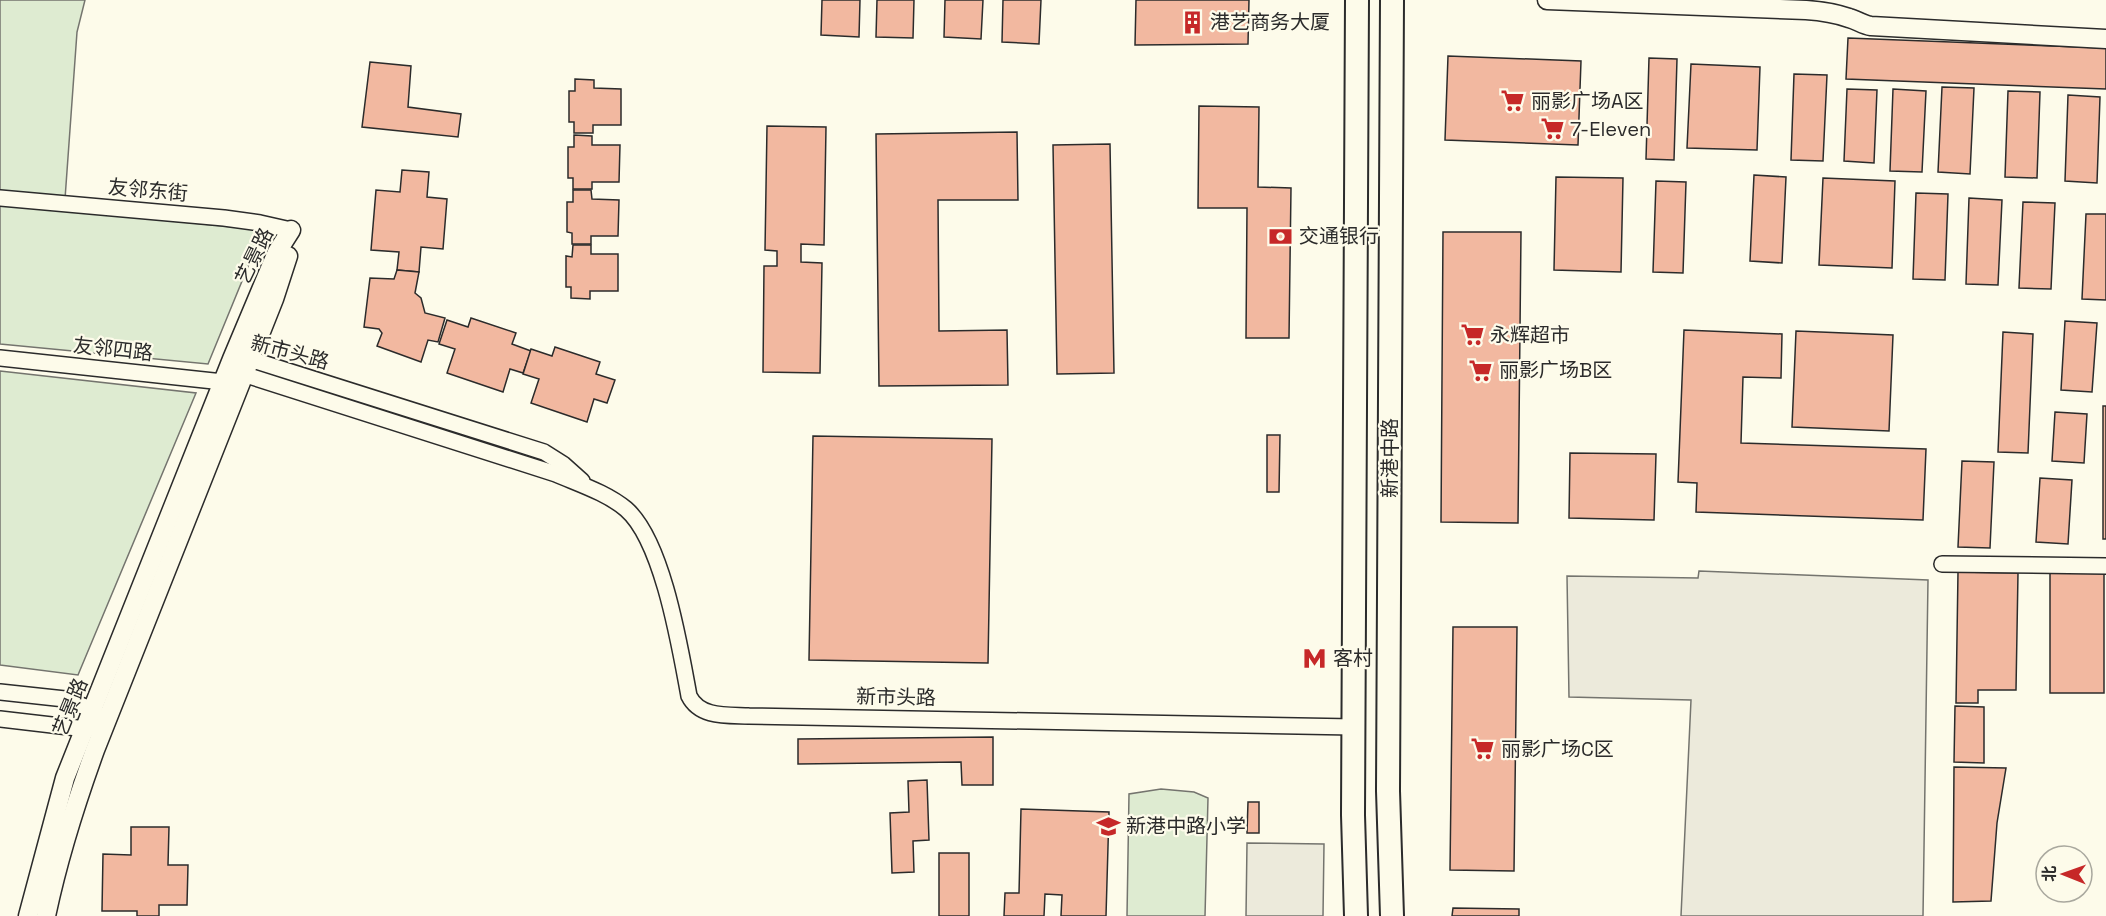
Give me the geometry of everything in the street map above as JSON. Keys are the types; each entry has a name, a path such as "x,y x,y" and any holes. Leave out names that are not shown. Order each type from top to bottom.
{"main road":[{"name":"新港中路","path":"1392,0 1388,791 1392,916"},
{"name":"新港中路","path":"1355,2 1353,842 1356,916"}],"street":[{"path":"1547,0 1806,10 1837,14 1871,26 2106,39"},
{"name":"友邻东街","path":"0,198 224,218 291,230"},
{"name":"艺景路","path":"46,916 75,804 242,364 277,252 291,230"},
{"name":"友邻四路","path":"0,358 223,382"},
{"name":"新市头路","path":"242,364 556,474 588,487 626,509 639,523 650,546 674,618 689,696 694,706 706,712 749,716 1354,727"},
{"name":"艺景路","path":"28,916 65,778 223,382 242,364"},
{"path":"1942,564 2106,566"},
{"path":"0,692 65,699 93,710 104,726 86,729 0,718"}],"green space":[{"path":"0,0 85,0 77,32 65,199 0,192"},
{"path":"0,204 263,230 208,364 0,344"},
{"path":"0,371 196,393 78,675 0,665"},
{"path":"1161,789 1194,792 1208,798 1205,916 1127,916 1129,794"}],"shaded area":[{"path":"1699,571 1928,580 1923,916 1681,916 1691,700 1569,697 1567,576 1698,578"},
{"path":"1247,843 1324,844 1323,916 1246,916"}],"building":[{"path":"822,0 860,0 859,37 821,35"},
{"path":"877,0 914,0 913,38 876,37"},
{"path":"945,0 983,0 981,39 944,37"},
{"path":"1003,0 1041,0 1039,44 1002,42"},
{"name":"港艺商务大厦","path":"1136,0 1249,0 1248,44 1135,45"},
{"path":"1848,38 2106,48 2106,89 1846,79"},
{"name":"丽影广场A区","path":"1448,56 1581,61 1578,145 1445,140"},
{"path":"1649,58 1677,59 1674,160 1646,159"},
{"path":"370,62 411,66 408,107 461,114 458,137 362,127"},
{"path":"1691,64 1760,67 1757,150 1687,148"},
{"path":"1794,74 1827,75 1823,161 1791,160"},
{"path":"575,79 594,80 594,88 621,89 621,125 593,125 593,133 574,133 574,122 569,122 569,91 575,91"},
{"path":"1942,87 1974,88 1970,174 1938,172"},
{"path":"1847,89 1877,90 1874,163 1844,161"},
{"path":"1893,89 1926,91 1922,172 1890,171"},
{"path":"2008,91 2040,92 2037,178 2005,177"},
{"path":"2068,95 2100,97 2097,183 2065,181"},
{"path":"1199,106 1259,107 1258,187 1291,188 1289,338 1246,338 1247,208 1198,208"},
{"path":"767,126 826,127 824,245 801,244 801,262 822,263 820,373 763,372 764,266 777,266 777,251 765,250"},
{"path":"1017,132 1018,200 938,200 939,331 1007,330 1008,385 879,386 876,134"},
{"path":"574,135 592,136 592,145 620,145 619,182 592,182 592,189 573,189 573,178 568,178 568,147 574,147"},
{"path":"1110,144 1114,373 1057,374 1053,145"},
{"path":"402,170 429,172 427,197 447,199 443,249 421,247 419,272 397,270 399,252 371,250 376,190 400,192"},
{"path":"1754,175 1786,177 1782,263 1750,261"},
{"path":"1556,177 1623,178 1621,272 1554,270"},
{"path":"1823,178 1895,181 1892,268 1819,265"},
{"path":"1656,181 1686,182 1683,273 1653,272"},
{"path":"573,190 591,190 592,199 619,200 618,236 591,236 591,244 572,244 572,233 567,232 567,202 573,202"},
{"path":"1916,193 1948,194 1945,280 1913,279"},
{"path":"1969,198 2002,200 1998,285 1966,284"},
{"path":"2023,202 2055,203 2051,289 2019,288"},
{"path":"2086,214 2106,214 2106,300 2082,299"},
{"name":"丽影广场B区","path":"1443,232 1521,232 1518,523 1441,522"},
{"path":"573,245 591,245 591,254 618,254 618,291 590,291 590,299 571,298 571,287 566,287 566,256 572,257"},
{"path":"397,270 419,272 415,293 421,298 425,313 445,318 438,342 428,340 421,362 377,346 382,333 379,329 364,327 370,278 394,279"},
{"path":"471,318 516,333 512,344 531,351 523,373 510,369 503,392 447,373 455,349 439,344 447,320 468,327"},
{"path":"2065,321 2097,323 2092,392 2061,390"},
{"path":"1684,330 1782,334 1781,378 1743,377 1741,443 1926,449 1923,520 1696,512 1697,483 1678,482"},
{"path":"1796,331 1893,335 1889,431 1792,427"},
{"path":"2003,332 2033,334 2028,453 1998,452"},
{"path":"555,347 600,362 596,374 615,380 607,403 594,399 587,422 531,403 539,379 523,374 531,349 552,356"},
{"path":"2103,406 2106,406 2106,539 2103,539"},
{"path":"2055,412 2087,414 2084,463 2052,461"},
{"path":"1267,435 1280,435 1279,492 1267,492"},
{"path":"813,436 992,439 988,663 809,660"},
{"path":"1570,453 1656,454 1654,520 1569,518"},
{"path":"1962,461 1994,462 1990,548 1958,547"},
{"path":"2040,478 2072,480 2068,544 2036,542"},
{"path":"1958,572 2018,573 2016,690 1978,690 1978,703 1956,703"},
{"path":"2050,573 2104,573 2104,693 2050,693"},
{"name":"丽影广场C区","path":"1453,627 1517,627 1514,871 1450,870"},
{"path":"1955,706 1984,707 1984,763 1954,762"},
{"path":"993,737 993,785 962,785 961,762 798,764 798,739"},
{"path":"1954,767 2006,768 1997,823 1991,901 1953,902"},
{"path":"927,780 929,840 913,841 914,872 892,873 890,813 909,812 908,781"},
{"path":"1248,802 1259,802 1259,833 1247,833"},
{"path":"1021,809 1109,812 1106,916 1061,916 1062,895 1045,894 1044,916 1004,916 1005,893 1019,893"},
{"path":"131,827 169,827 168,865 188,865 187,905 159,905 159,916 137,916 137,911 102,911 103,854 131,855"},
{"path":"939,853 969,853 969,916 939,916"},
{"path":"1453,908 1519,909 1519,916 1452,916"}],"place":[{"name":"港艺商务大厦","path":"1192,22"},
{"name":"丽影广场A区","path":"1513,101"},
{"name":"7-Eleven","path":"1552,129"},
{"name":"交通银行","path":"1281,236"},
{"name":"永辉超市","path":"1472,335"},
{"name":"丽影广场B区","path":"1481,370"},
{"name":"客村","path":"1315,658"},
{"name":"丽影广场C区","path":"1483,749"},
{"name":"新港中路小学","path":"1108,826"}]}
